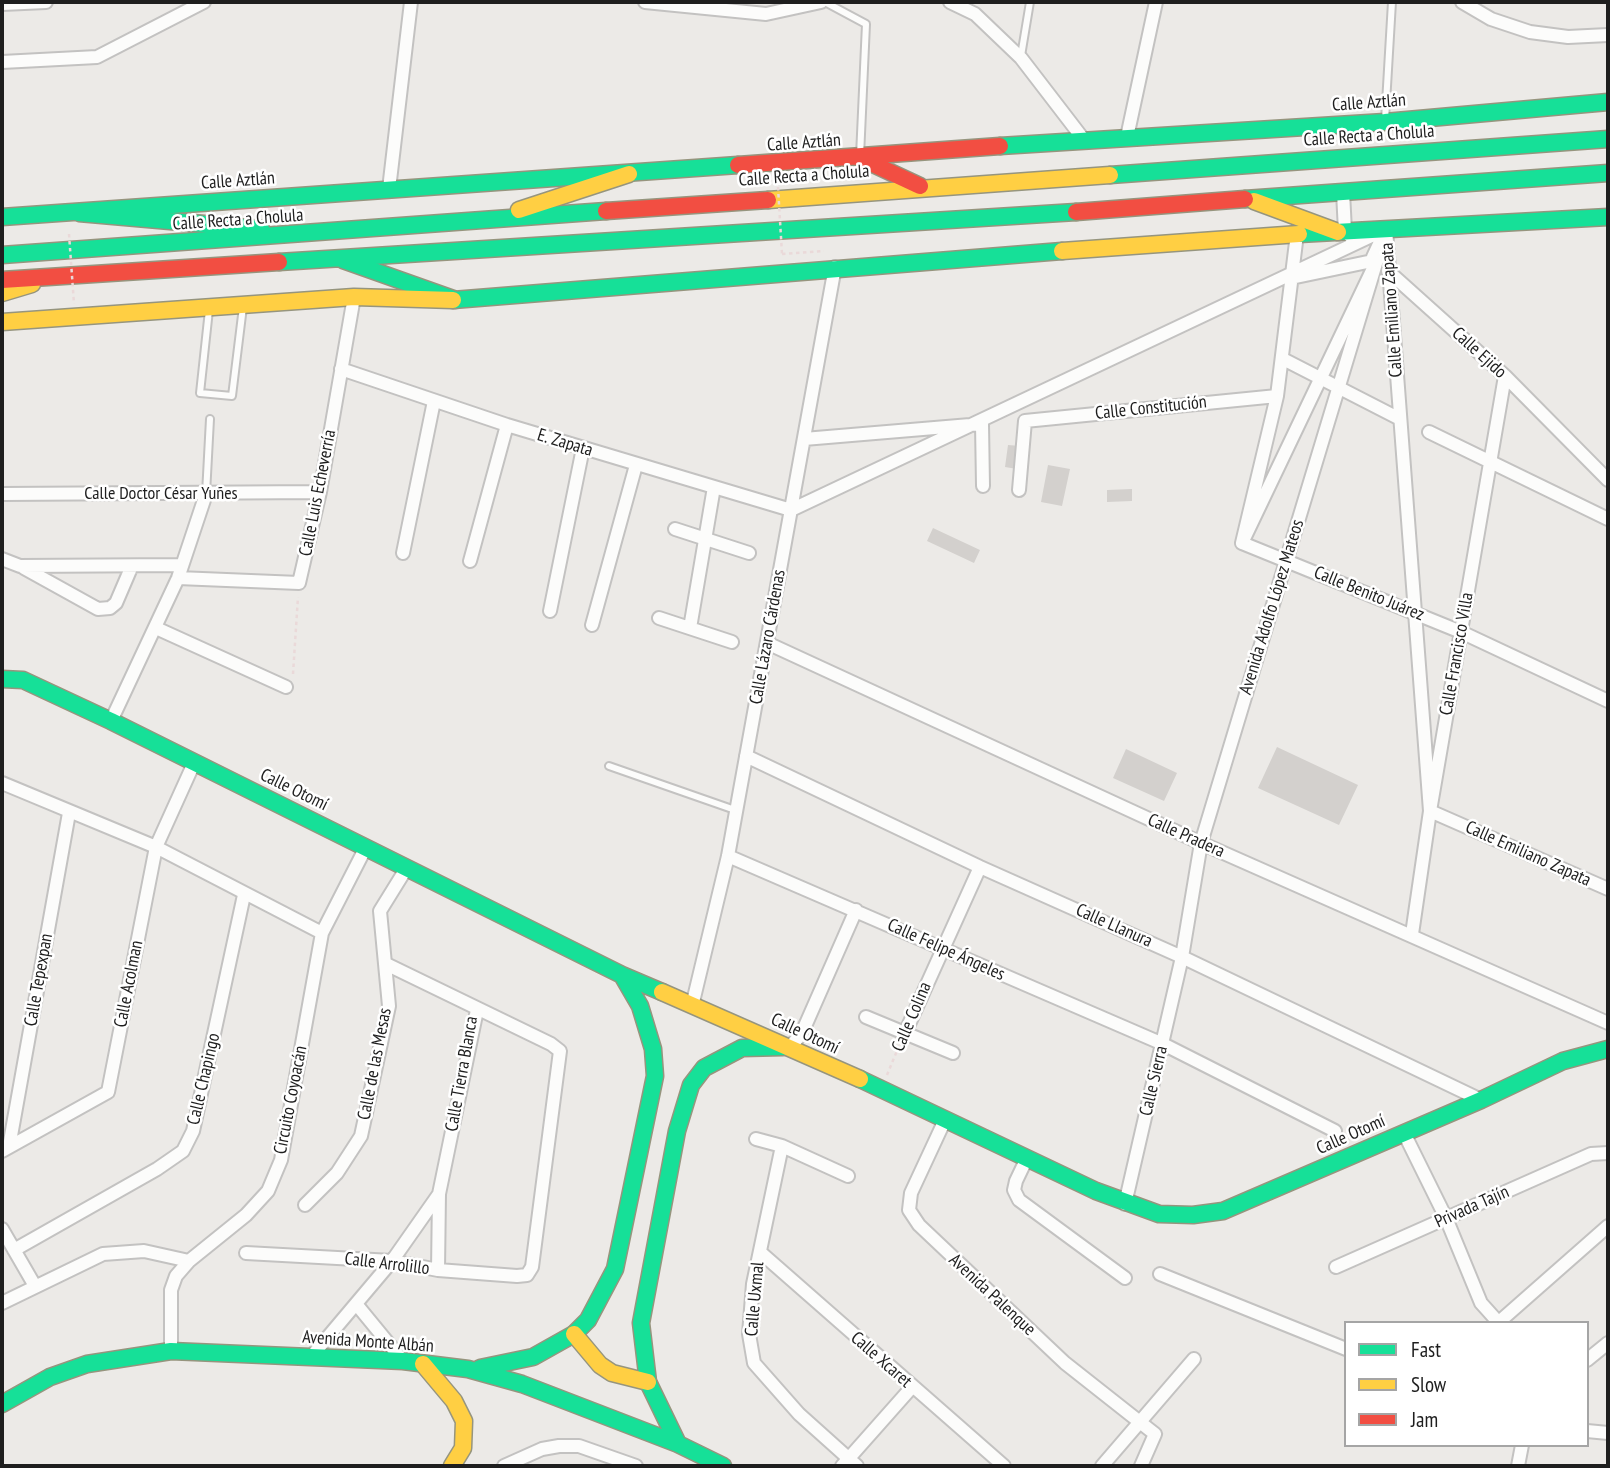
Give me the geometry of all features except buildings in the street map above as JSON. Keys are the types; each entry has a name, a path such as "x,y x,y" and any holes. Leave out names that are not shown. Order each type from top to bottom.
{"main road":[{"name":"Calle Aztlán","path":"2,217 1127,137 1385,122 1608,102"},
{"name":"Calle Recta a Cholula","path":"2,255 1608,139"},
{"path":"860,158 923,187"},
{"path":"2,280 864,227 1608,173"},
{"path":"489,219 629,174"},
{"path":"1248,199 1347,235"},
{"path":"79,213 317,234"},
{"path":"2,322 354,297 456,300 834,259 1297,234 1347,235 1386,229 1608,217"},
{"path":"336,258 456,300"},
{"path":"2,293 63,275"},
{"name":"Calle Otomí","path":"2,679 23,680 111,722 622,975 791,1046 944,1122 1125,1204 1159,1214 1193,1215 1223,1211 1481,1100 1563,1061 1607,1046"},
{"path":"468,1369 497,1367 533,1357 574,1334 595,1309 615,1269 652,1100 653,1049 640,1006 622,975"},
{"path":"678,1444 648,1382 642,1351 641,1323 677,1131 691,1085 704,1068 742,1048 791,1046"},
{"path":"574,1334 600,1365 612,1373 648,1382"},
{"name":"Avenida Monte Albán","path":"2,1404 50,1377 88,1364 171,1351 403,1361 468,1369 522,1384 678,1444 723,1466"},
{"path":"423,1364 454,1401 464,1421 463,1448 452,1466"}],"street":[{"path":"2,4 46,2"},
{"path":"2,62 97,57 204,2"},
{"path":"389,189 411,2"},
{"path":"645,2 766,14 823,2"},
{"path":"950,2 975,14 1021,58 1084,141"},
{"path":"1127,137 1156,2"},
{"path":"1462,2 1491,19 1530,32 1568,37 1608,35"},
{"path":"1343,192 1347,235"},
{"name":"Calle Emiliano Zapata","path":"1386,229 1430,811 1608,890"},
{"name":"Avenida Adolfo López Mateos","path":"1182,957 1201,843 1386,229"},
{"path":"1242,543 1277,396 1297,234"},
{"name":"Calle Ejido","path":"1347,235 1505,376 1608,480"},
{"name":"Calle Emiliano Zapata","path":"791,510 1293,275 1347,235"},
{"name":"Calle Lázaro Cárdenas","path":"692,1006 728,856 834,259"},
{"path":"1293,275 1375,259"},
{"name":"Avenida Adolfo López Mateos","path":"1242,543 1375,259"},
{"name":"Calle Luis Echeverría","path":"299,583 320,492 354,297"},
{"path":"1283,359 1400,419"},
{"name":"E. Zapata","path":"341,369 583,449 791,510"},
{"name":"Calle Francisco Villa","path":"1412,934 1430,811 1505,376"},
{"name":"Calle Constitución","path":"1019,490 1025,421 1277,396"},
{"path":"403,553 434,401"},
{"path":"804,439 977,424 983,486"},
{"path":"470,561 507,425"},
{"path":"1429,432 1608,519"},
{"path":"550,611 583,449"},
{"path":"592,625 636,465"},
{"path":"690,628 714,487"},
{"name":"Calle Doctor César Yuñes","path":"2,494 320,492"},
{"path":"111,722 156,628 206,494"},
{"path":"675,529 749,553"},
{"name":"Calle Benito Juárez","path":"1242,543 1461,632 1608,701"},
{"path":"2,559 20,566 98,609 110,608 116,603 131,568"},
{"path":"20,566 131,568 299,583"},
{"path":"659,618 732,642"},
{"path":"156,628 286,687"},
{"name":"Calle Pradera","path":"767,643 1201,843 1412,934 1608,1023"},
{"name":"Calle Llanura","path":"746,756 980,867 1182,957 1481,1100"},
{"name":"Calle Acolman","path":"5,1149 108,1092 156,847 194,763"},
{"path":"2,783 156,847 244,895 322,933"},
{"name":"Calle Tepexpan","path":"5,1149 69,813"},
{"name":"Circuito Coyoacán","path":"171,1351 171,1290 176,1276 189,1261 246,1216 268,1191 281,1160 322,933 366,847"},
{"name":"Calle Felipe Ángeles","path":"728,856 1163,1044 1335,1131"},
{"name":"Calle Colina","path":"905,1033 980,867"},
{"name":"Calle de las Mesas","path":"305,1205 337,1173 361,1136 388,1006 380,911 406,869"},
{"name":"Calle Chapingo","path":"14,1250 157,1169 183,1151 192,1131 244,895"},
{"path":"791,1046 802,1034 856,911"},
{"name":"Calle Sierra","path":"1125,1204 1182,957"},
{"name":"Calle Tierra Blanca","path":"386,964 477,1010 439,1194 438,1270"},
{"name":"Calle Arrolillo","path":"246,1252 392,1261 438,1270 527,1275 532,1267 560,1051 551,1044 477,1010"},
{"path":"866,1017 953,1053"},
{"name":"Avenida Palenque","path":"944,1122 911,1193 909,1210 919,1225 1065,1363 1155,1434 1141,1466"},
{"path":"1404,1133 1446,1218 1481,1303 1497,1321"},
{"path":"756,1139 782,1146 848,1176"},
{"name":"Calle Uxmal","path":"782,1146 760,1252 749,1334 754,1363 848,1464"},
{"name":"Privada Tajín","path":"1336,1267 1591,1154 1608,1153"},
{"path":"1027,1158 1014,1190 1019,1200 1125,1278"},
{"name":"Calle Tierra Blanca","path":"311,1357 392,1261 439,1194"},
{"path":"1501,1321 1608,1226"},
{"path":"2,1229 35,1286"},
{"path":"2,1303 103,1254 144,1251 189,1261"},
{"name":"Calle Xcaret","path":"760,1252 1004,1466"},
{"path":"1160,1274 1344,1348"},
{"path":"357,1305 403,1361"},
{"path":"1589,1358 1608,1343"},
{"path":"1102,1466 1194,1359"},
{"path":"848,1464 912,1387"},
{"path":"1589,1431 1608,1433"},
{"path":"504,1466 542,1449 559,1446 579,1446 609,1461 636,1466"},
{"path":"1518,1466 1522,1447"}],"lane":[{"path":"823,2 866,24 860,158"},
{"path":"1021,58 1030,2"},
{"path":"1385,122 1392,2"},
{"path":"209,307 200,393 232,396 243,305"},
{"path":"206,494 210,419"},
{"path":"609,765 736,811"}],"path":[{"path":"778,187 782,254 834,259"},
{"path":"69,234 74,304"},
{"path":"286,687 292,679 299,583"},
{"name":"Calle Colina","path":"881,1091 905,1033"}],"traffic: fast":[{"path":"1000,146 1385,122 1608,102"},
{"path":"1110,175 1608,139"},
{"path":"2,217 738,165"},
{"path":"1245,199 1608,173"},
{"path":"2,255 606,211"},
{"path":"279,262 1076,212"},
{"path":"79,213 261,229"},
{"path":"1299,234 1608,217"},
{"path":"453,300 1062,251"},
{"path":"343,260 456,300"},
{"path":"2,679 23,680 111,721 622,975 662,992"},
{"path":"480,1368 533,1357 574,1334 588,1320 615,1269 655,1076 653,1049 640,1006 622,975"},
{"path":"678,1444 648,1382 641,1323 677,1131 691,1085 704,1068 742,1048 783,1047"},
{"path":"860,1079 1096,1191 1159,1214 1193,1215 1223,1211 1481,1100 1563,1061 1608,1049"},
{"path":"2,1404 50,1377 87,1364 171,1351 403,1361 468,1369 522,1384 678,1444 723,1466"}],"traffic: slow":[{"path":"519,210 629,174"},
{"path":"768,200 1110,175"},
{"path":"1254,201 1338,232"},
{"path":"1062,251 1299,234"},
{"path":"2,293 32,284"},
{"path":"2,322 354,297 453,300"},
{"path":"662,992 860,1079"},
{"path":"574,1334 600,1365 612,1373 648,1382"},
{"path":"423,1364 454,1401 464,1421 463,1448 452,1466"}],"traffic: jam":[{"path":"738,165 1000,146"},
{"path":"860,158 920,186"},
{"path":"1076,212 1245,199"},
{"path":"606,211 768,200"},
{"path":"2,280 279,262"}]}
